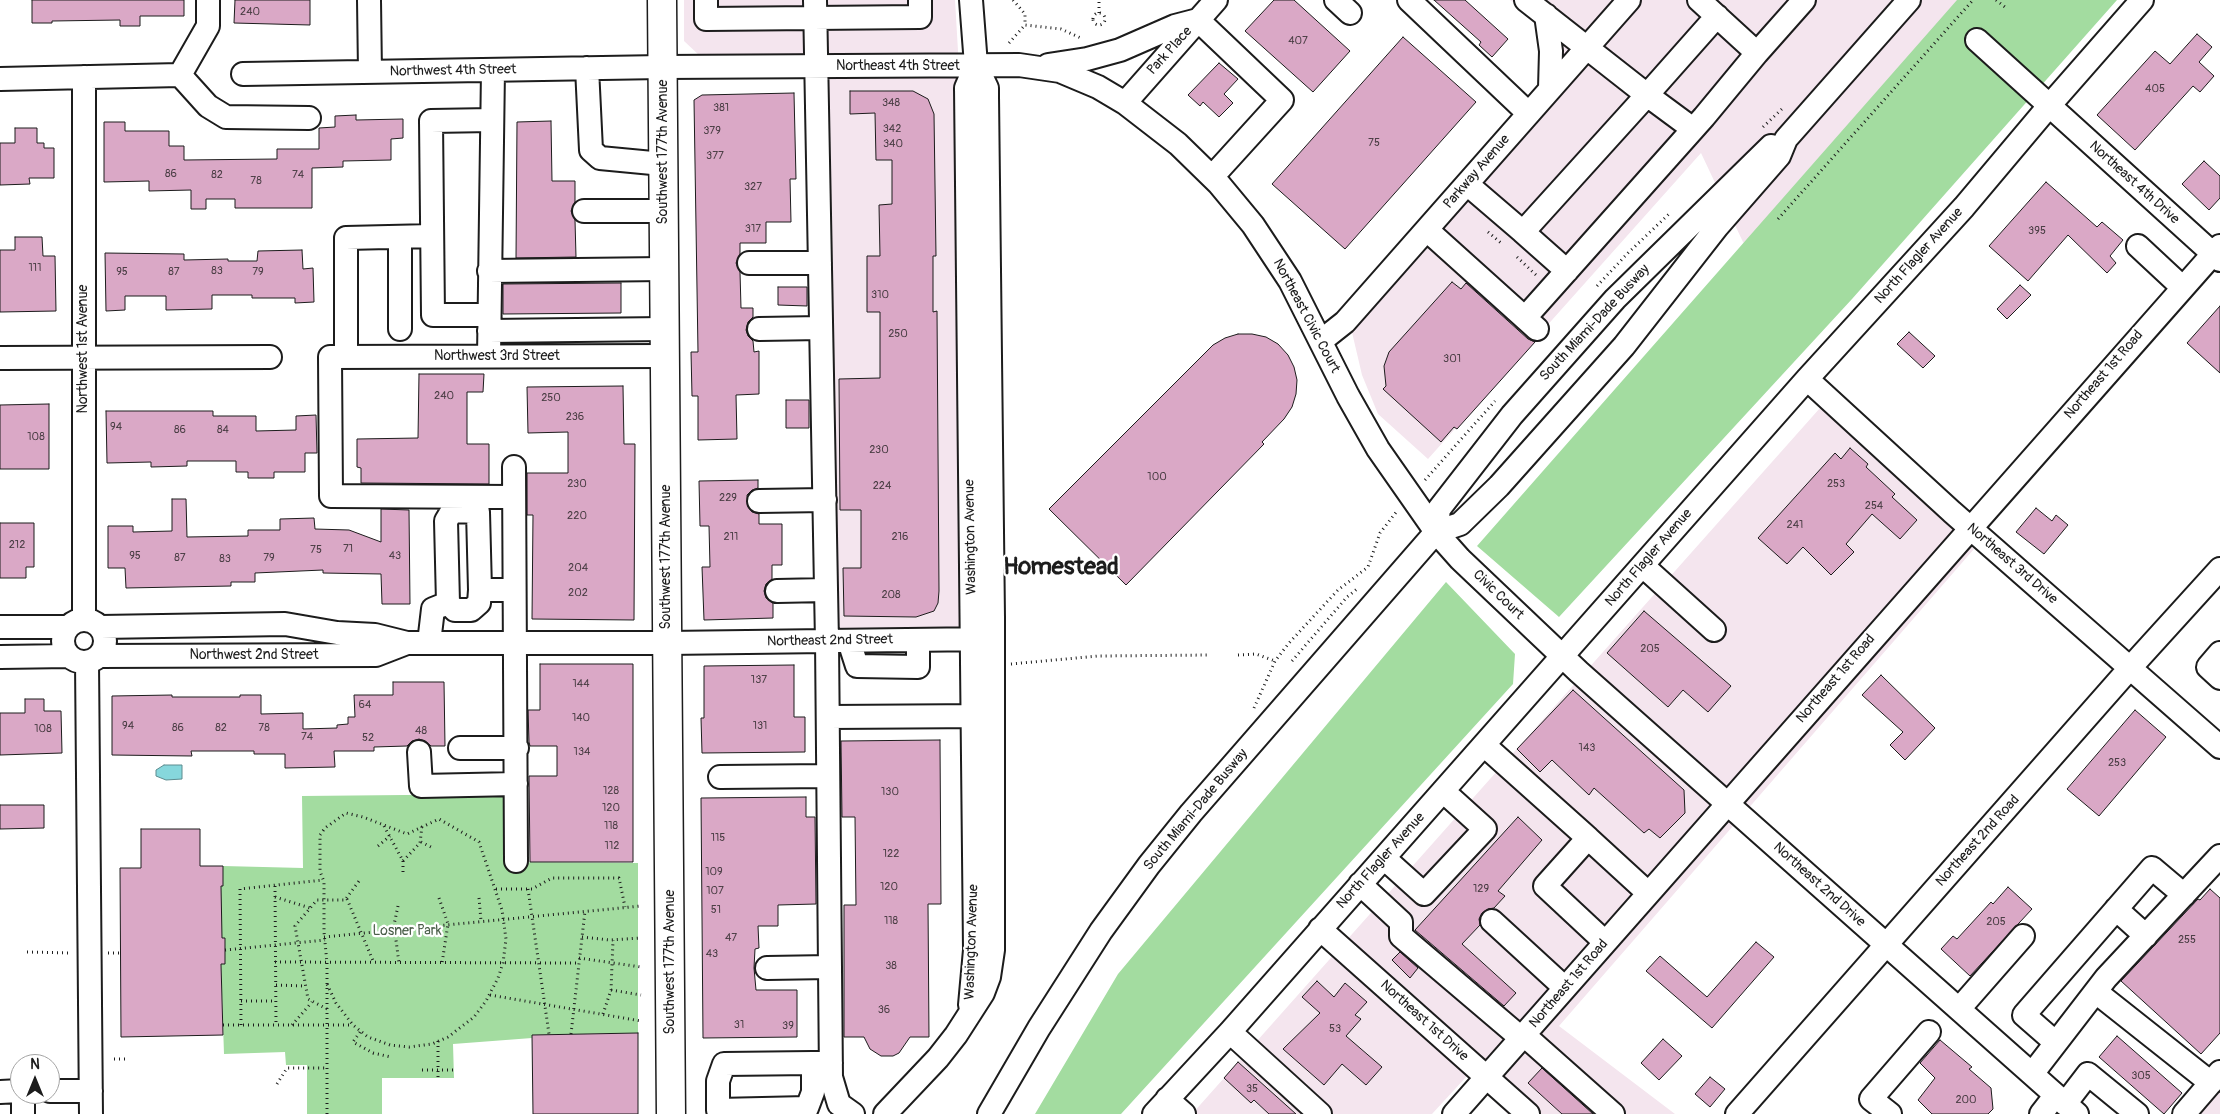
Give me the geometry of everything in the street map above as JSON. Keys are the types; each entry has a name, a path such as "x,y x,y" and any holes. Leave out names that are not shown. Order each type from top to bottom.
{"main road":[{"name":"Southwest 177th Avenue","path":"662,0 671,1114"}],"street":[{"path":"180,75 208,26 208,0"},
{"path":"369,0 370,72"},
{"path":"706,0 706,20 816,10 920,17 920,0"},
{"name":"Washington Avenue","path":"885,1114 938,1058 970,1014 983,993 989,977 993,950 983,716 966,88 976,65 971,0"},
{"name":"Park Place","path":"1125,103 1216,0"},
{"path":"1409,0 1528,113"},
{"path":"1526,0 1588,47 1618,73 1693,129"},
{"name":"Parkway Avenue","path":"1321,341 1345,322 1629,0"},
{"path":"1699,0 1757,53"},
{"path":"1427,230 1534,320 1567,271 1804,0"},
{"name":"South Miami-Dade Busway","path":"989,1114 1039,1028 1080,963 1149,865 1225,773 1436,532 1460,524 1533,450 1624,346 1717,227 1779,156 1786,139 1909,0"},
{"name":"North Flagler Avenue","path":"1160,1107 1230,1032 1806,379 1964,207 2142,0"},
{"path":"816,10 826,590 838,641 828,717 830,967 822,1063 831,1077 839,1104 853,1114"},
{"path":"1546,15 1551,51 1550,88"},
{"path":"1523,232 1717,16"},
{"path":"1037,66 1101,55 1141,42 1175,26 1198,20 1282,100 1212,178"},
{"name":"Northeast 4th Drive","path":"1977,40 2049,106 2218,253"},
{"name":"Northeast 4th Street","path":"662,67 1037,66 1078,77 1125,103"},
{"name":"Northwest 4th Street","path":"243,74 662,67"},
{"path":"587,68 591,150 600,158 663,164"},
{"path":"488,356 492,70"},
{"path":"0,78 180,75 208,106 226,117 309,118"},
{"name":"Northwest 1st Avenue","path":"84,77 84,625"},
{"name":"Northeast Civic Court","path":"1125,103 1172,139 1212,178 1240,208 1268,245 1290,281 1362,422 1404,488 1436,532"},
{"path":"492,120 431,121 433,315 489,323 665,328"},
{"name":"South Miami-Dade Busway","path":"1436,532 1439,509 1512,415 1615,299 1770,146 1786,139"},
{"path":"1467,184 1567,271"},
{"path":"584,211 664,211"},
{"path":"432,236 346,238 331,496 514,497"},
{"path":"400,237 400,329"},
{"path":"2138,246 2182,287"},
{"name":"Northeast 1st Road","path":"1454,1114 2182,287 2218,253"},
{"path":"748,263 820,263"},
{"path":"489,271 664,269"},
{"path":"759,328 821,328"},
{"name":"Northwest 3rd Street","path":"338,357 665,356"},
{"path":"0,358 270,357"},
{"name":"Northeast 3rd Drive","path":"1806,379 2130,668 2218,740"},
{"path":"514,467 517,748 516,861"},
{"path":"758,501 824,500"},
{"path":"452,511 478,512 480,590 479,603 471,610 455,610 448,603 446,521 452,511"},
{"name":"Civic Court","path":"1436,532 1460,559 1561,656"},
{"path":"1643,566 1714,630"},
{"name":"Northeast 2nd Road","path":"1737,1114 2130,668 2220,569"},
{"path":"480,590 514,590"},
{"path":"777,592 826,590"},
{"path":"418,643 433,609 448,603"},
{"name":"Northwest 2nd Street","path":"0,627 285,624 337,633 375,635 418,643 667,643"},
{"path":"84,625 106,642 85,658 63,644 65,632 84,625"},
{"path":"222,625 222,656"},
{"path":"337,633 337,655"},
{"name":"Washington Avenue","path":"982,639 993,665 983,716"},
{"name":"Northeast 2nd Street","path":"667,643 982,639"},
{"name":"Northwest 2nd Street","path":"0,657 376,655 418,643"},
{"path":"2220,653 2208,667 2220,678"},
{"name":"Northeast 2nd Drive","path":"1561,656 2066,1105"},
{"path":"85,658 91,1114"},
{"path":"828,717 983,716"},
{"path":"1484,745 1648,893"},
{"path":"460,748 517,748"},
{"path":"419,752 420,786 516,784"},
{"path":"720,777 828,776"},
{"path":"1384,858 1424,894 1484,829 1443,791"},
{"path":"1588,838 1545,886 1605,942"},
{"path":"2032,1074 2096,992 2184,895 2218,864"},
{"path":"2056,1043 2024,1016 2116,909 2152,868 2184,895"},
{"path":"1360,884 1402,922 1401,936 1613,1114"},
{"path":"2116,909 2146,936"},
{"path":"1492,921 1565,988"},
{"name":"Northeast 1st Drive","path":"1320,929 1528,1114"},
{"path":"1959,1009 2023,936"},
{"path":"767,968 830,967"},
{"path":"2096,992 2217,1080 2184,1114"},
{"path":"1230,1032 1320,1114"},
{"path":"1890,1114 1871,1099 1929,1032"},
{"path":"2041,1114 2066,1105 2088,1074 2137,1114"},
{"path":"60,1091 90,1091"},
{"path":"1160,1107 1184,1114"}],"path":[{"path":"1009,43 1025,25 1025,14 1014,0"},
{"path":"1099,0 1099,13"},
{"path":"1778,218 1973,0"},
{"path":"1996,0 2004,7"},
{"path":"1025,25 1062,29 1088,41"},
{"path":"1483,227 1501,243"},
{"path":"1517,257 1542,280"},
{"path":"1375,551 1380,534 1401,506"},
{"path":"1292,661 1332,615"},
{"path":"1238,655 1256,654 1275,661"},
{"path":"993,665 1098,656 1210,655"},
{"path":"327,984 336,1003 353,1026 374,1040 390,1045 418,1046 438,1042 456,1032 474,1017 490,995 503,963 506,939 504,918 479,842 439,819 407,834 346,813 325,828 320,835 320,871 323,880 324,939 327,963 327,984 327,1114"},
{"path":"384,825 404,861 403,872"},
{"path":"404,861 420,842 422,826"},
{"path":"378,846 390,836"},
{"path":"420,842 431,847"},
{"path":"496,890 536,888 552,878 618,878 624,907"},
{"path":"241,1026 240,890 323,880"},
{"path":"347,898 358,881"},
{"path":"275,886 276,1026"},
{"path":"528,889 530,916 549,1034"},
{"path":"275,897 310,908"},
{"path":"327,1009 308,999 295,926 317,900 347,898"},
{"path":"347,898 374,963"},
{"path":"439,898 448,924 442,963"},
{"path":"480,898 481,921"},
{"path":"398,906 395,929 400,963"},
{"path":"224,950 297,943 395,929 641,906"},
{"path":"571,1034 585,911"},
{"path":"582,937 613,940 641,938"},
{"path":"604,1014 611,990 613,940"},
{"path":"27,952 64,953"},
{"path":"276,962 538,963 579,960 641,967"},
{"path":"276,985 305,986"},
{"path":"611,990 641,995"},
{"path":"490,995 641,1021"},
{"path":"241,1001 276,1001"},
{"path":"292,1026 312,1002"},
{"path":"223,1026 353,1026"},
{"path":"360,1032 353,1042 373,1053 391,1057"},
{"path":"438,1042 438,1078"},
{"path":"114,1059 126,1059"},
{"path":"277,1084 287,1068 327,1068"},
{"path":"422,1070 453,1070"}],"shaded area":[{"path":"684,0 955,0 958,51 965,628 835,628 827,55 700,56 684,41"},
{"path":"1510,0 2114,0 1829,323 1743,242 1701,153 1428,459 1378,414 1362,375 1351,328 1577,71 1543,42 1534,23 1523,9"},
{"path":"1820,408 1974,549 1559,1026 1675,1114 1508,1114 1467,1076 1432,1114 1192,1114"},
{"path":"2220,1089 2220,1114 2198,1114"}],"green space":[{"path":"1957,0 2117,0 1852,299 1559,617 1477,546"},
{"path":"1446,582 1515,654 1513,684 1121,1114 1035,1114 1118,974"},
{"name":"Losner Park","path":"508,794 508,862 638,863 638,1033 533,1035 532,1038 453,1044 454,1078 382,1078 382,1114 307,1114 307,1065 286,1065 285,1052 224,1054 221,964 221,886 223,886 223,866 303,868 302,796"}],"water":[{"path":"164,765 182,765 182,779 166,780 156,776 156,770"}],"building":[{"path":"32,0 184,0 184,16 140,16 140,26 120,26 120,20 32,23"},
{"path":"235,0 310,0 310,25 234,23"},
{"path":"1274,0 1294,0 1350,51 1313,92 1245,31"},
{"path":"1434,0 1465,0 1508,39 1492,57 1479,45 1481,42"},
{"path":"2197,34 2212,47 2199,62 2214,76 2200,92 2193,86 2135,150 2097,115 2155,51 2170,64"},
{"path":"1403,37 1476,102 1345,249 1272,184"},
{"path":"1219,63 1238,79 1224,94 1233,103 1219,117 1203,102 1200,106 1188,95"},
{"path":"850,91 913,91 928,99 934,114 936,256 933,256 933,312 937,311 939,591 938,603 934,611 916,617 844,616 843,568 861,568 861,510 840,510 839,379 880,378 880,312 867,312 867,256 880,256 879,205 892,204 892,160 876,160 875,113 850,114"},
{"path":"794,93 796,179 790,179 791,222 766,222 766,243 740,243 740,254 736,263 740,272 741,308 753,308 753,317 748,322 746,330 748,336 753,341 754,352 759,351 759,394 736,395 737,439 698,440 698,396 692,396 691,352 698,352 694,100 702,95"},
{"path":"356,115 356,120 403,119 403,138 391,139 391,160 343,161 343,167 312,168 312,208 235,208 235,199 206,199 206,209 191,209 191,190 149,191 149,181 104,182 104,122 125,122 125,131 169,131 169,146 184,146 184,160 277,159 277,149 319,149 319,128 335,127 335,116"},
{"path":"551,121 552,181 575,181 575,202 571,211 575,220 576,257 516,258 517,122"},
{"path":"15,128 37,128 37,143 44,143 44,148 54,148 54,178 29,178 30,184 0,185 0,143 15,143"},
{"path":"2204,161 2220,176 2220,198 2209,210 2182,184"},
{"path":"2046,182 2097,227 2102,222 2123,240 2110,256 2116,263 2107,273 2068,235 2028,281 1989,246"},
{"path":"15,237 42,237 43,256 55,256 56,311 0,312 0,250 15,250"},
{"path":"302,250 303,269 313,268 314,302 295,303 295,298 252,298 252,295 212,295 212,309 166,310 166,296 125,296 125,310 106,311 105,253 184,254 184,260 228,259 228,261 257,261 258,251"},
{"path":"1452,282 1461,289 1466,283 1528,339 1535,342 1457,429 1454,427 1441,442 1383,389 1386,386 1384,366 1389,352"},
{"path":"621,283 621,313 503,314 503,284"},
{"path":"2020,285 2031,295 2007,319 1997,309"},
{"path":"778,287 807,287 807,306 778,305"},
{"path":"2220,306 2220,373 2187,343"},
{"path":"1909,332 1935,356 1923,368 1897,344"},
{"path":"1238,334 1266,337 1278,344 1288,355 1294,367 1297,380 1296,394 1292,407 1284,419 1262,442 1264,444 1126,585 1049,509 1213,345 1225,338"},
{"path":"419,374 484,374 483,392 467,392 467,444 489,444 489,484 361,483 361,468 357,467 357,439 418,438"},
{"path":"623,386 624,444 635,444 634,620 532,619 533,515 527,515 527,473 568,473 568,432 528,433 527,387"},
{"path":"786,400 809,400 809,428 786,428"},
{"path":"49,404 49,469 0,469 0,405"},
{"path":"106,411 213,411 213,416 256,416 256,431 296,430 296,416 316,415 317,453 305,453 305,472 274,472 274,478 248,478 248,472 236,472 236,461 187,461 187,466 151,467 151,462 107,463"},
{"path":"1850,448 1868,464 1866,467 1895,494 1892,497 1917,520 1900,539 1872,514 1846,544 1854,552 1831,575 1803,547 1787,564 1758,538 1835,453 1841,459"},
{"path":"758,480 758,488 752,490 747,495 748,507 752,512 759,514 759,524 782,524 782,565 772,565 772,579 766,584 764,591 766,598 773,603 773,618 704,620 702,567 710,567 709,526 700,526 699,481"},
{"path":"172,499 186,499 187,537 248,536 248,530 280,530 280,519 314,518 315,529 349,530 381,542 381,509 409,510 410,604 382,604 381,574 323,573 323,570 255,573 255,582 231,582 231,586 126,588 125,568 108,568 108,526 133,526 133,532 172,531"},
{"path":"2036,508 2052,521 2056,515 2068,525 2044,554 2016,532"},
{"path":"0,523 34,523 34,567 26,567 26,578 0,578"},
{"path":"1644,611 1731,686 1708,712 1683,690 1668,707 1607,653"},
{"path":"540,664 633,664 633,862 530,862 529,776 557,776 557,746 530,746 529,742 528,710 540,710"},
{"path":"794,665 794,717 805,717 805,752 702,753 701,718 704,718 704,666"},
{"path":"1881,675 1935,728 1905,760 1890,745 1903,732 1862,695"},
{"path":"393,682 444,682 445,746 431,746 419,739 412,741 407,746 374,747 374,751 334,751 335,767 285,768 285,754 254,754 254,751 191,751 192,756 112,755 112,696 240,697 240,695 261,695 261,714 303,713 303,729 337,728 337,725 348,724 348,717 355,717 354,695 393,695"},
{"path":"1573,690 1684,790 1685,813 1660,838 1649,829 1644,833 1594,788 1589,795 1552,760 1540,772 1517,749"},
{"path":"25,699 44,699 44,711 61,711 62,753 0,755 0,713 25,713"},
{"path":"2135,710 2166,737 2099,816 2067,789"},
{"path":"940,740 941,904 928,904 929,1037 910,1037 899,1053 893,1056 881,1056 870,1049 864,1037 844,1037 844,905 856,905 855,817 842,817 841,741"},
{"path":"806,797 806,817 815,817 816,904 778,905 778,926 758,926 759,948 755,949 754,968 756,990 797,990 797,1037 703,1038 701,798"},
{"path":"0,805 44,805 44,828 0,829"},
{"path":"1518,817 1542,840 1498,891 1505,896 1494,908 1482,913 1479,919 1480,925 1462,944 1516,993 1504,1006 1415,930"},
{"path":"141,829 200,829 200,866 223,866 223,886 221,886 222,938 225,938 225,964 221,964 223,1035 121,1037 120,868 141,868"},
{"path":"2008,887 2032,909 1970,976 1941,949 1953,936 1957,939 1991,902 1993,904"},
{"path":"2210,889 2220,898 2220,1033 2201,1054 2121,981 2198,899 2200,900"},
{"path":"1756,942 1774,957 1712,1028 1646,971 1660,956 1707,997"},
{"path":"1400,952 1418,968 1410,978 1392,960"},
{"path":"1317,981 1334,997 1345,983 1367,1002 1355,1015 1361,1019 1346,1036 1382,1067 1366,1085 1342,1064 1324,1085 1283,1049 1320,1013 1302,997"},
{"path":"638,1033 638,1114 533,1114 532,1035"},
{"path":"2117,1036 2182,1093 2164,1114 2099,1057"},
{"path":"1663,1039 1682,1056 1659,1080 1641,1063"},
{"path":"1940,1040 1972,1067 1969,1069 1991,1088 1993,1109 1988,1114 1932,1114 1918,1100 1935,1078 1920,1063"},
{"path":"1238,1062 1296,1114 1269,1114 1254,1100 1251,1103 1224,1078"},
{"path":"1542,1068 1593,1114 1562,1114 1528,1083"},
{"path":"1710,1077 1725,1089 1710,1107 1695,1094"}],"district":[{"name":"Homestead","path":"1061,568"}]}
